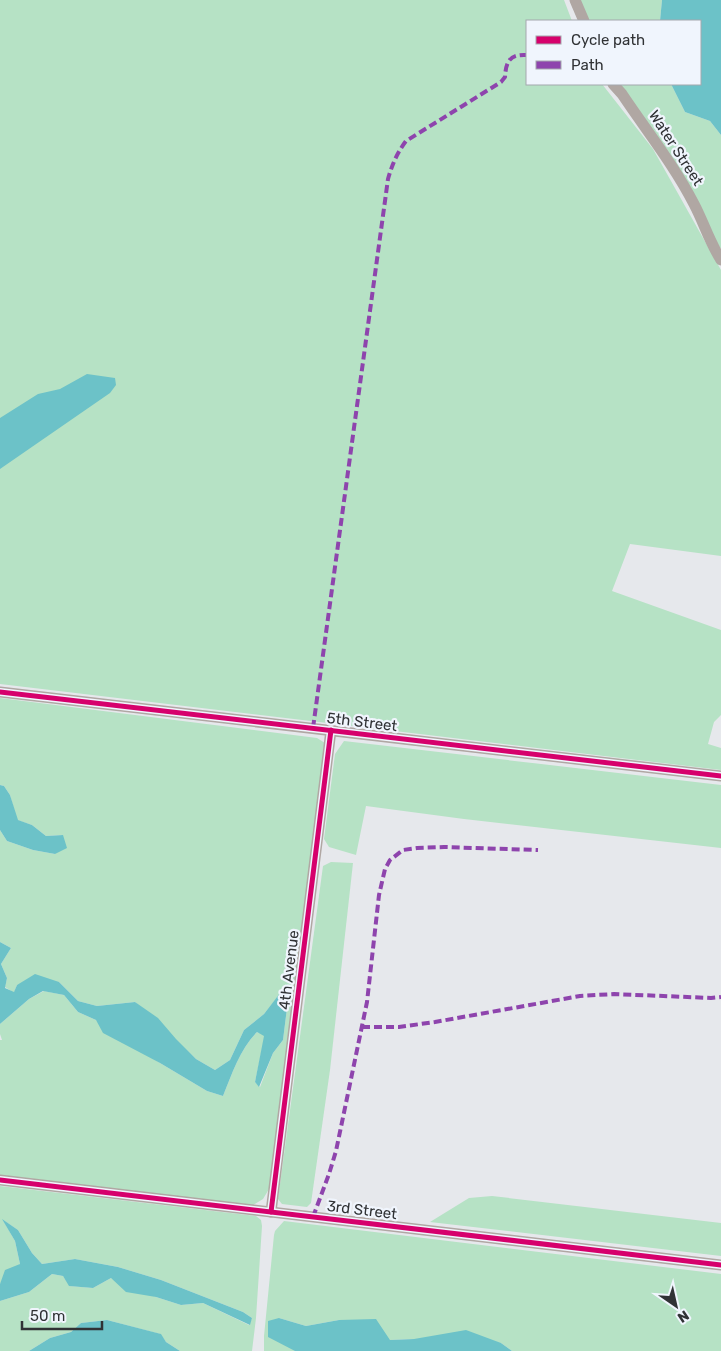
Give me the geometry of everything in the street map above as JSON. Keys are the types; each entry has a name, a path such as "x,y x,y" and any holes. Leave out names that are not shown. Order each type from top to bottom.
{"street":[{"path":"575,0 584,20"},
{"name":"Water Street","path":"614,85 677,174 695,205 713,247 721,260"},
{"name":"5th Street","path":"0,692 721,776"},
{"name":"4th Avenue","path":"271,1212 331,730"},
{"name":"3rd Street","path":"0,1180 721,1265"}],"green space":[{"path":"0,0 564,0 572,20 526,20 526,85 603,85 653,149 721,270 721,556 630,544 612,591 721,630 721,715 714,722 708,744 721,748 721,770 0,684"},
{"path":"580,0 662,0 660,20 588,20"},
{"path":"619,85 672,85 685,112 710,121 721,135 721,249"},
{"path":"0,698 317,738 325,743 269,1189 263,1199 253,1205 0,1175 0,1040 2,1040 0,1024 29,999 44,991 64,995 78,1012 96,1020 160,1063 207,1091 223,1096 241,1054 257,1032 265,1035 255,1082 260,1087 273,1053 283,1040 289,992 287,985 264,1014 244,1030 230,1060 215,1070 196,1059 135,1002 97,1006 78,1001 59,982 17,985 14,993 5,987 7,978 1,964 11,948 0,942 0,830 7,841 33,850 55,854 63,835 46,836 32,825 17,820 10,795 4,786 0,785"},
{"path":"344,741 721,785 721,848 366,806 356,855 329,847 324,839 335,754"},
{"path":"331,862 353,863 330,1070 311,1203 307,1207 282,1204 278,1199 323,866"},
{"path":"0,1186 256,1216 261,1220 262,1226 252,1351 180,1351 166,1342 160,1334 107,1320 81,1323 71,1332 50,1338 29,1351 0,1351 0,1301 29,1292 52,1274 63,1276 70,1286 93,1288 111,1278 156,1297 181,1305 203,1303 249,1325 252,1318 243,1312 161,1280 118,1267 75,1259 42,1264 32,1253 18,1230 3,1220 15,1241 20,1264 0,1284"},
{"path":"492,1196 721,1223 721,1256 430,1222 469,1198"},
{"path":"284,1221 721,1274 721,1351 512,1351 501,1343 414,1339 390,1340 339,1320 306,1326 279,1318 295,1351 264,1351 274,1235 275,1231"}],"water":[{"path":"662,0 721,0 721,135 710,121 685,112 672,85 701,85 701,20 660,20"},
{"path":"87,374 115,378 116,385 110,393 0,469 0,418 38,394 60,389"},
{"path":"0,785 4,786 10,795 18,820 32,825 46,836 63,835 67,848 55,854 33,850 7,841 0,830"},
{"path":"0,942 11,948 1,964 7,978 5,988 14,992 17,985 35,974 59,982 78,1001 97,1006 135,1002 158,1018 196,1059 215,1070 230,1060 244,1030 264,1014 287,984 289,992 283,1040 273,1053 259,1087 255,1082 264,1036 257,1032 241,1054 223,1096 207,1091 160,1063 103,1033 96,1020 78,1012 64,995 43,991 29,999 0,1024"},
{"path":"2,1219 18,1230 32,1253 42,1264 75,1259 118,1267 161,1280 243,1312 252,1318 250,1325 203,1303 181,1305 156,1297 126,1292 111,1278 93,1288 69,1286 63,1276 52,1274 29,1292 0,1301 0,1284 5,1270 20,1264 15,1241"},
{"path":"279,1318 306,1326 339,1320 376,1319 390,1340 414,1339 466,1330 501,1343 512,1351 295,1351 268,1337 268,1321"},
{"path":"107,1320 161,1334 166,1342 180,1351 29,1351 50,1338 71,1332 81,1323"}],"marked path":[{"path":"313,728 388,179 397,155 406,141 501,82 505,77 506,67 510,60 513,57 526,55"},
{"path":"313,1217 336,1151 367,1002 379,895 385,869 390,860 403,850 417,848 538,850"},
{"path":"362,1027 399,1027 435,1022 580,996 614,994 721,997"}],"cycle path":[{"path":"0,692 721,776"},
{"path":"271,1212 331,730"},
{"path":"0,1180 721,1265"}]}
